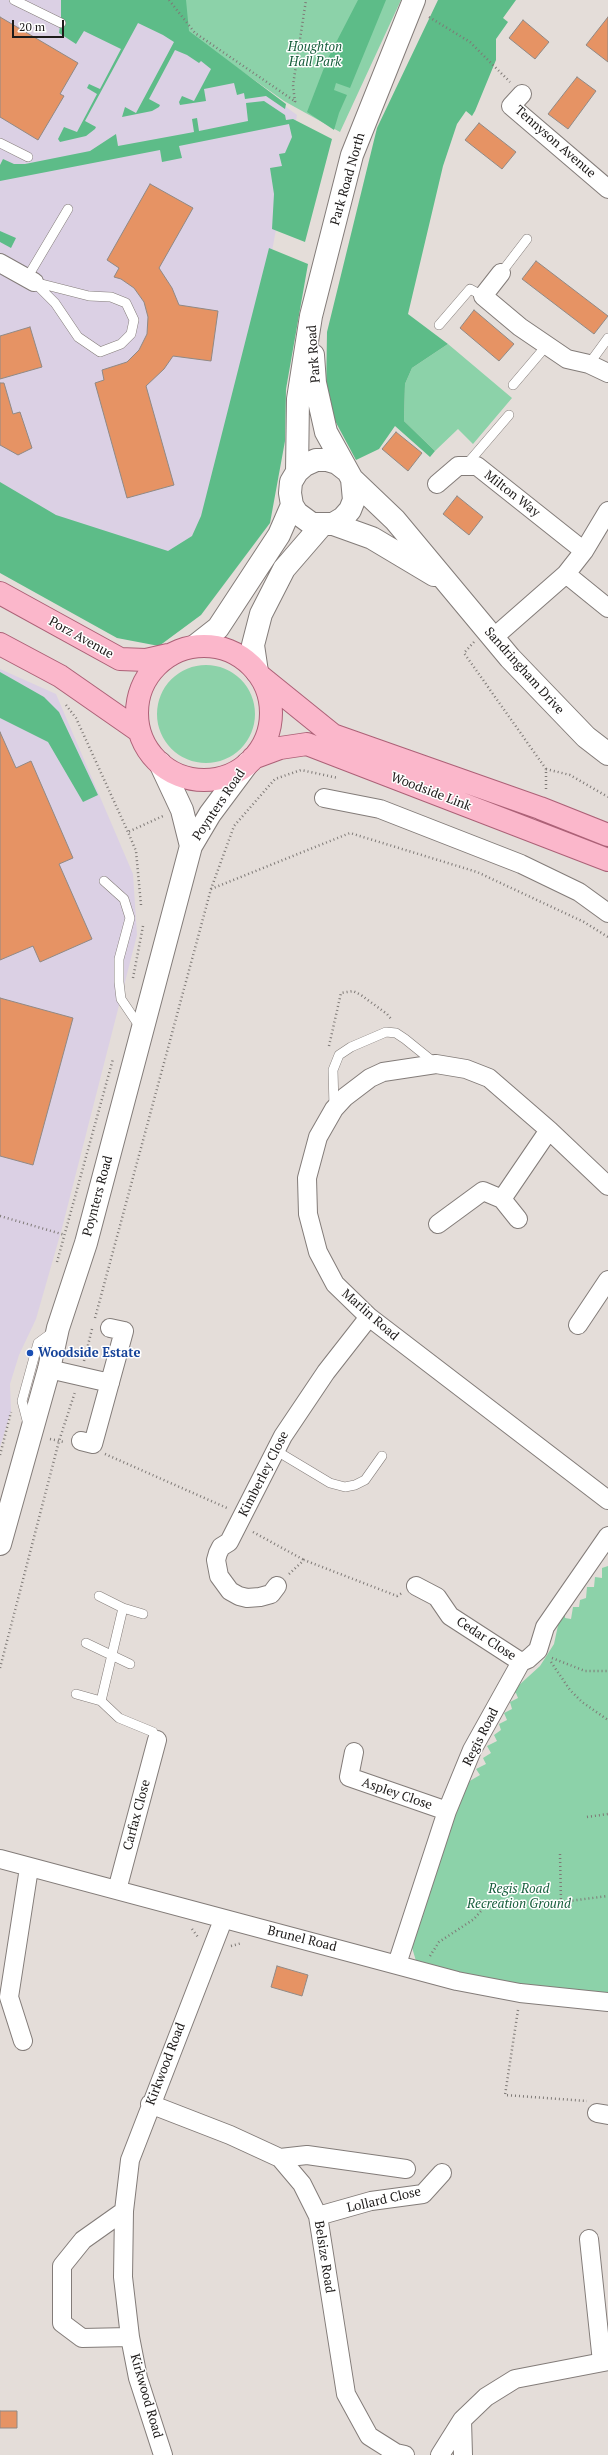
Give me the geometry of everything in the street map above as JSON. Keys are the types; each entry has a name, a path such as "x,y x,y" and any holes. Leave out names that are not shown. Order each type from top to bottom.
{"main road":[{"name":"Porz Avenue","path":"0,593 120,659 146,660 168,656"},
{"path":"0,644 60,676 140,731"},
{"path":"194,646 212,646 230,650 245,659 259,674 268,692 271,709 269,727 264,744 250,761 226,776 214,779 194,779 176,774 160,763 144,743 137,714 139,697 145,680 155,666 168,656 194,646"},
{"name":"Woodside Link","path":"259,674 333,735 540,808 608,835"},
{"name":"Woodside Link","path":"250,761 280,748 307,744 608,860"}],"street":[{"name":"Park Road North","path":"311,316 352,155 419,7"},
{"name":"Tennyson Avenue","path":"522,94 511,106 608,189"},
{"path":"0,263 31,280"},
{"path":"501,273 483,296 520,327 567,359 589,364 608,372"},
{"name":"Park Road","path":"296,472 298,399 311,316"},
{"name":"Park Road","path":"311,316 315,383 326,432 349,475"},
{"path":"259,674 253,645 261,614 284,569 328,525 343,518 350,510 354,500 349,475 337,463 327,460 316,460 305,465 296,472 291,482 290,493 292,504 304,520 328,525"},
{"path":"437,484 458,466 467,464"},
{"name":"Milton Way","path":"467,464 477,466 584,551"},
{"name":"Sandringham Drive","path":"349,475 387,510 447,583 484,640 510,658 586,737 608,754"},
{"path":"194,646 218,628 280,535 292,504"},
{"path":"484,640 566,574 584,551 608,512"},
{"name":"Sandringham Drive","path":"328,525 372,538 447,583"},
{"path":"566,574 608,608"},
{"name":"Poynters Road","path":"0,1544 49,1369 58,1328 86,1244 141,1028 191,846 210,814 250,761"},
{"name":"Poynters Road","path":"160,763 182,810 191,846"},
{"path":"324,798 380,809 521,864 579,892 608,913"},
{"name":"Marlin Road","path":"608,1186 550,1130 482,1074 452,1065 436,1064 382,1072 356,1088 334,1108 318,1137 307,1178 308,1214 318,1252 335,1284 369,1317 608,1500"},
{"path":"502,1199 550,1130"},
{"path":"438,1224 484,1191 502,1199 518,1219"},
{"path":"578,1325 608,1280"},
{"name":"Kimberley Close","path":"277,1586 271,1594 247,1598 230,1591 224,1583 217,1568 218,1553 221,1547 229,1542 275,1450 326,1372 369,1317"},
{"path":"87,1443 110,1383 124,1331 110,1328"},
{"path":"49,1369 110,1383"},
{"name":"Regis Road","path":"397,1964 447,1811 472,1750 521,1662 528,1659 538,1650 545,1627 608,1536"},
{"name":"Cedar Close","path":"416,1586 437,1597 450,1616 521,1662"},
{"name":"Carfax Close","path":"118,1890 157,1740"},
{"name":"Aspley Close","path":"354,1752 349,1777 447,1811"},
{"name":"Brunel Road","path":"0,1859 29,1868 118,1890 223,1920 397,1964 457,1981 520,1993 608,2002"},
{"path":"23,2041 9,1997 29,1868"},
{"name":"Kirkwood Road","path":"162,2455 138,2378 130,2337 123,2277 124,2211 130,2160 150,2104 223,1920"},
{"name":"Belsize Road","path":"150,2104 230,2135 280,2158 302,2184 318,2216 346,2394 369,2436 396,2453 405,2455"},
{"name":"Lollard Close","path":"280,2158 307,2155 406,2169"},
{"name":"Lollard Close","path":"318,2216 371,2202 423,2194 442,2173"},
{"name":"Kirkwood Road","path":"124,2211 83,2240 62,2266 62,2323 82,2338 130,2337"},
{"path":"440,2455 462,2420 486,2396 515,2379 605,2362 601,2282 589,2239"},
{"path":"462,2420 463,2455"}],"lane":[{"path":"14,0 61,23"},
{"path":"0,143 28,157"},
{"path":"31,280 68,209"},
{"path":"501,273 527,239"},
{"path":"31,280 89,296 111,297 126,304 134,320 131,334 121,344 100,352 78,338 55,302 31,280"},
{"path":"439,325 470,289 483,296"},
{"path":"589,364 608,338"},
{"path":"513,385 547,345"},
{"path":"467,464 509,415"},
{"path":"104,881 124,899 130,918 119,958 118,982 121,999 141,1028"},
{"path":"334,1108 333,1070 335,1061 338,1055 351,1047 386,1032 396,1033 436,1064"},
{"path":"30,1434 22,1401 38,1344 58,1328"},
{"path":"275,1450 330,1483 345,1487 355,1486 365,1480 382,1456"},
{"path":"99,1596 123,1608 144,1614"},
{"path":"101,1701 123,1608"},
{"path":"86,1643 130,1664"},
{"path":"76,1694 101,1701 119,1718 153,1732 157,1740"}],"path":[{"path":"169,0 194,33 296,102 293,85 306,0"},
{"path":"419,7 470,42 522,94"},
{"path":"484,640 464,653 546,769 547,786 544,797"},
{"path":"76,718 136,852 141,912"},
{"path":"546,769 570,775 608,798"},
{"path":"128,832 164,815"},
{"path":"0,1668 59,1441 80,1376 211,889 350,833 476,872 584,922 608,937"},
{"path":"133,979 143,928 142,920"},
{"path":"333,1070 326,1060 341,993 347,991 361,995 388,1014 414,1046"},
{"path":"64,1240 64,1235 115,1051"},
{"path":"0,1216 69,1236"},
{"path":"87,1443 100,1452 240,1520 304,1560 397,1596 416,1586"},
{"path":"277,1586 304,1560"},
{"path":"608,1671 585,1671 548,1656 570,1690 582,1702 608,1720"},
{"path":"588,1817 608,1814"},
{"path":"560,1854 561,1902"},
{"path":"429,1958 438,1942 474,1919 487,1904 561,1902 608,1896"},
{"path":"520,1993 505,2095 585,2099 603,2114"}],"shaded area":[{"path":"0,0 141,0 297,115 225,507 178,565 0,511"},
{"path":"0,669 56,694 133,874 137,935 62,1228 36,1319 19,1355 10,1384 11,1411 0,1447"}],"green space":[{"path":"61,0 186,0 189,31 286,104 285,109 266,96 245,99 244,93 237,95 234,83 204,89 206,101 180,105 179,102 182,96 194,101 211,69 201,61 199,63 187,55 175,50 149,99 160,105 159,107 152,111 122,117 125,107 136,113 174,42 138,23 85,121 96,127 95,129 86,136 60,142 58,139 64,127 77,132 97,94 87,88 89,84 100,89 121,49 84,31 76,44 59,33"},
{"name":"Houghton Hall Park","path":"141,0 401,0 340,132 284,101"},
{"path":"358,0 386,0 350,88 336,83 334,90 347,95 339,113 334,130 307,112 327,60"},
{"path":"438,0 516,0 503,18 508,22 496,39 496,60 475,111 472,116 466,111 457,124 443,166 408,314 448,344 412,368 405,384 404,421 435,451 430,457 395,426 379,449 356,460 333,417 326,397 327,332 377,128"},
{"path":"264,101 285,115 286,120 293,119 332,139 305,242 272,229 274,194 270,168 282,166 279,154 285,153 292,137 289,124 179,146 182,158 162,162 160,150 0,181 0,165 3,159 14,164 25,164 90,151 116,134 118,146 194,132 192,119 197,118 199,131 248,121 246,103"},
{"path":"0,231 16,238 11,248 0,242"},
{"path":"269,248 308,264 286,389 285,441 270,523 201,615 159,646 117,638 0,573 0,482 56,515 168,551 192,536 201,516"},
{"path":"448,344 512,398 473,444 458,429 435,451 404,421 405,384 412,368"},
{"path":"206,665 225,669 241,679 251,695 255,714 251,733 241,749 225,759 206,763 187,759 171,749 161,733 157,714 161,695 171,679 187,669"},
{"path":"0,672 44,697 59,712 98,795 83,802 48,742 0,718"},
{"name":"Regis Road Recreation Ground","path":"608,1566 608,1994 562,1992 469,1976 416,1961 411,1944 441,1837 454,1817 468,1782 480,1775 476,1769 486,1764 483,1758 491,1753 487,1746 497,1741 494,1735 501,1730 499,1724 507,1720 504,1713 512,1709 510,1702 518,1698 516,1693 507,1696 540,1666 554,1644 560,1616 565,1608 565,1618 571,1619 573,1607 579,1607 580,1600 586,1598 587,1587 594,1587 595,1577 602,1578 602,1568"}],"building":[{"path":"0,17 78,63 60,94 64,96 38,140 0,117"},
{"path":"608,17 608,62 586,45"},
{"path":"523,20 549,42 535,59 509,38"},
{"path":"577,77 596,91 568,129 548,114"},
{"path":"479,123 516,152 502,169 465,140"},
{"path":"150,184 193,208 159,268 172,288 179,305 218,311 211,361 173,356 164,369 146,386 174,485 127,498 95,383 104,380 102,370 127,362 139,350 147,334 148,317 144,302 134,288 121,279 114,277 119,268 107,260"},
{"path":"536,261 608,316 594,334 522,279"},
{"path":"474,310 514,344 499,361 460,328"},
{"path":"30,327 42,367 0,379 0,336"},
{"path":"0,383 4,383 13,414 20,412 32,448 18,455 0,445"},
{"path":"396,432 422,453 408,471 382,449"},
{"path":"457,496 483,517 469,535 443,514"},
{"path":"0,732 16,768 31,761 73,858 59,864 92,939 40,962 33,946 0,960"},
{"path":"0,998 73,1018 33,1165 0,1156"},
{"path":"277,1966 308,1975 302,1996 271,1987"},
{"path":"0,2411 17,2411 17,2428 0,2428"}],"place":[{"name":"Woodside Estate","path":"30,1353"}]}
